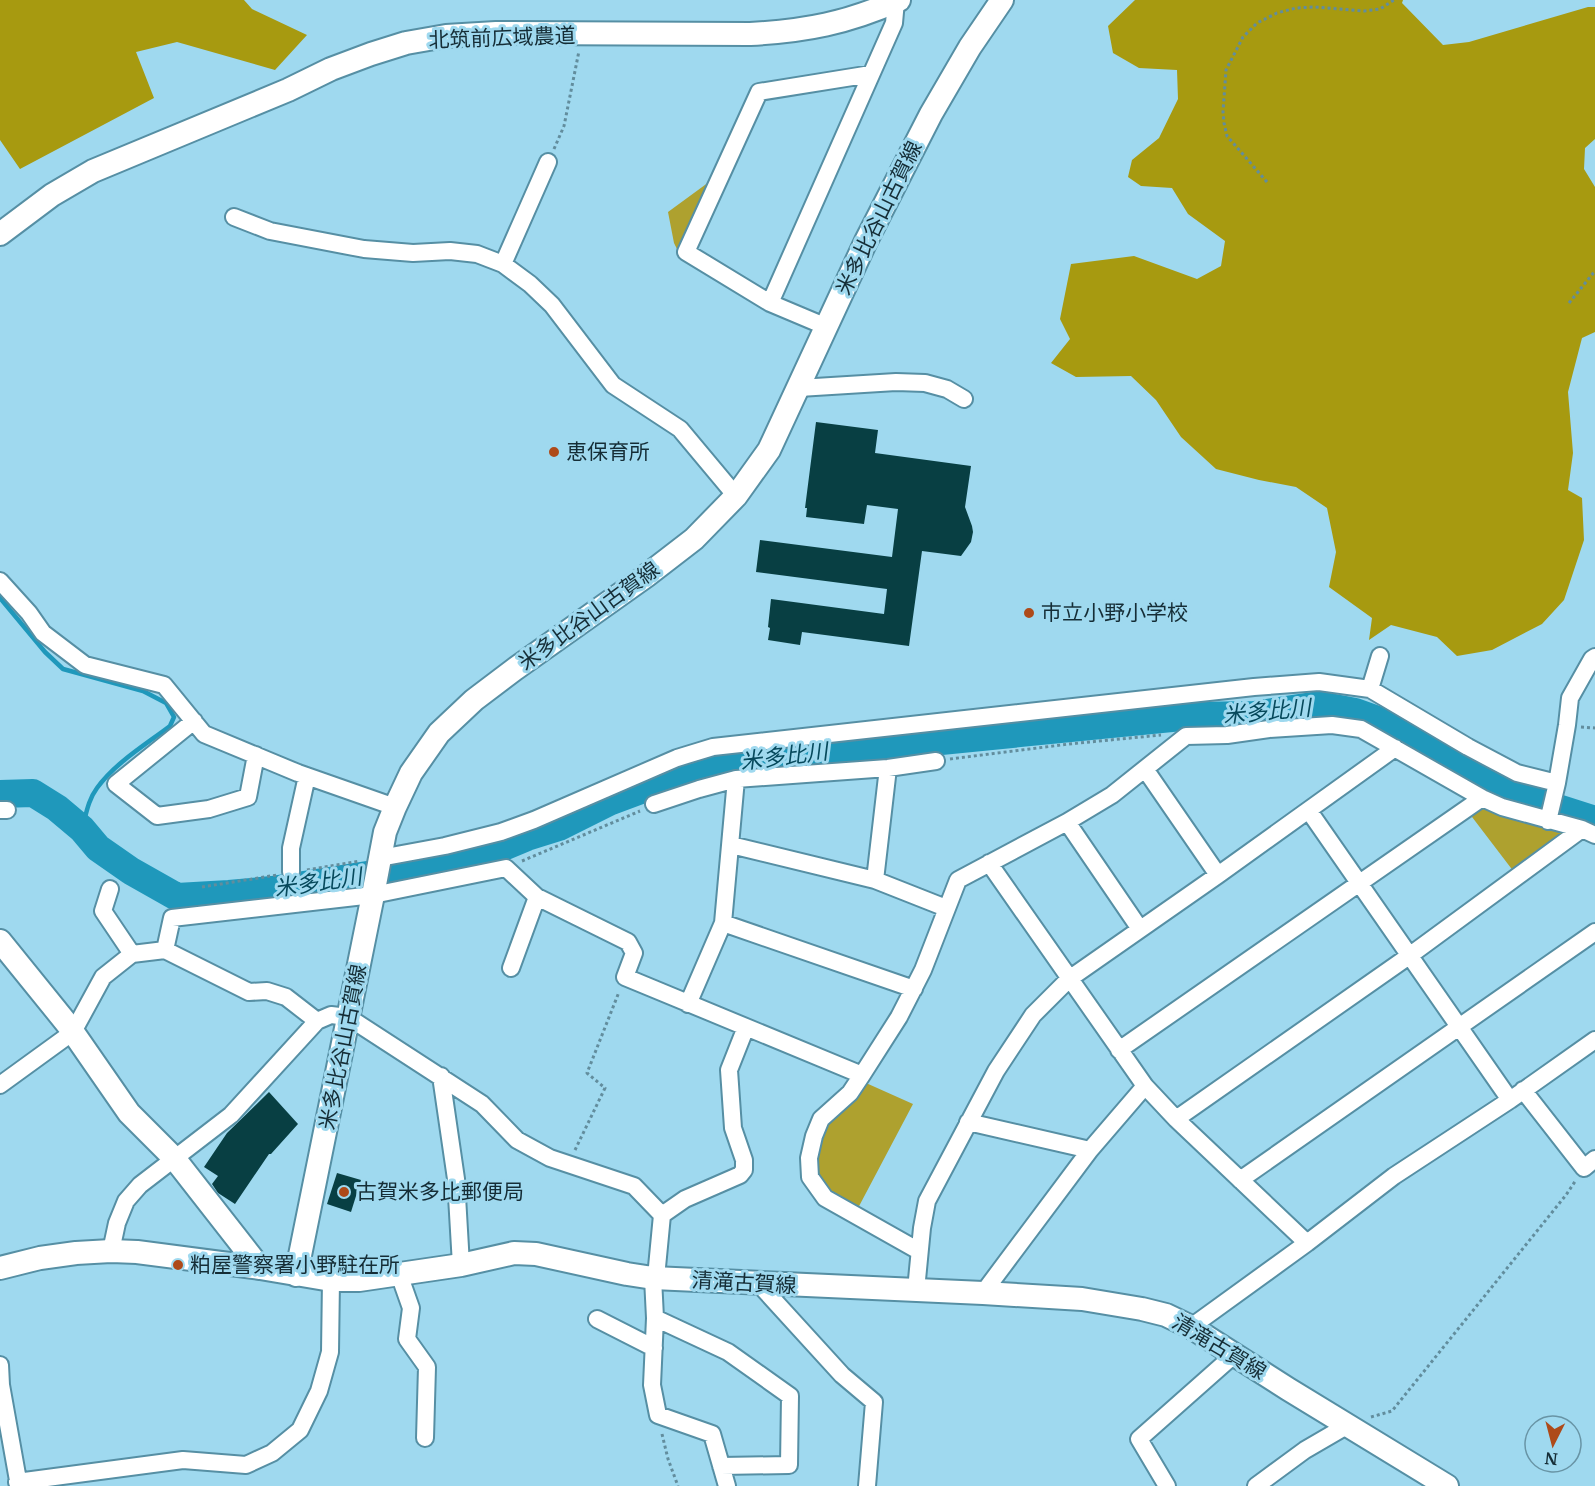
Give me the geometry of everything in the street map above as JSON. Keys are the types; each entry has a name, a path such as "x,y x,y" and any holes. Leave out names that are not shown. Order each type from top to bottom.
{"main road":[{"path":"970,47 989,0"},
{"name":"米多比谷山古賀線","path":"296,1275 385,832 411,773 439,733 474,700 694,539 736,496 769,450 866,241 926,124 970,47 1002,0"},
{"name":"北筑前広域農道","path":"0,234 52,195 93,171 288,90 331,69 406,43 446,36 496,33 750,34 787,32 857,17 897,1"},
{"path":"0,941 73,1032 129,1113 174,1158 260,1268"},
{"name":"清滝古賀線","path":"0,1268 40,1258 111,1251 137,1252 260,1268 331,1280 358,1280 461,1265 514,1253 536,1254 627,1275 653,1278 1082,1299 1166,1315 1191,1326 1288,1389 1447,1486"}],"street":[{"path":"770,303 894,23 897,1"},
{"path":"827,327 770,303 686,252 759,92 871,74"},
{"path":"502,264 548,162"},
{"path":"234,217 270,231 364,249 413,253 450,251 477,254 502,264 530,284 552,305 613,385 680,429 736,496"},
{"path":"799,388 896,382 925,383 947,389 964,399"},
{"path":"0,581 29,613 43,633 85,665 164,685 204,734 307,776 395,807"},
{"path":"1370,689 1380,656"},
{"path":"1548,821 1557,783 1570,698 1595,657"},
{"path":"380,858 446,846 501,832 677,758 713,747 1254,687 1319,682 1370,689 1517,773 1557,783"},
{"path":"194,721 116,784 157,816 209,809 248,797 256,756"},
{"path":"919,1251 825,1198 810,1177 809,1158 821,1119 850,1093 898,1017 923,970 958,880 1067,822 1112,795 1186,736 1227,735 1269,729 1332,725 1361,729 1482,798 1502,807 1588,832"},
{"path":"916,1290 919,1251 927,1201 996,1071 1033,1015 1069,979 1395,748"},
{"path":"654,804 736,779 888,768 936,761"},
{"path":"875,879 888,768"},
{"path":"1145,769 1218,875"},
{"path":"291,873 291,848 307,776"},
{"path":"688,1004 723,923 736,779"},
{"path":"1119,1050 1482,798"},
{"path":"1309,811 1510,1100"},
{"path":"1067,822 1140,929"},
{"path":"1176,1119 1588,832"},
{"path":"731,845 875,879 946,908"},
{"path":"989,863 1145,1086 1176,1119 1308,1243"},
{"path":"165,950 172,918 374,892 506,868 537,897 628,942 634,953 625,977 862,1075"},
{"path":"110,889 103,911 132,954"},
{"path":"511,968 537,897"},
{"path":"723,923 914,989"},
{"path":"1240,1180 1595,932"},
{"path":"2,1077 73,1032 103,977 132,954 165,950 249,992 267,991 286,997 317,1021"},
{"path":"111,1251 117,1223 126,1201 140,1185 231,1115 317,1021 331,1015 348,1017 482,1104 517,1140 550,1158 634,1186 662,1215 657,1267 653,1278 655,1318 652,1385 658,1415 712,1434 727,1486"},
{"path":"662,1215 685,1199 740,1175 744,1170 744,1160 733,1128 729,1070 746,1027"},
{"path":"1191,1326 1308,1243 1394,1176 1510,1100 1595,1040"},
{"path":"441,1076 456,1179 461,1265"},
{"path":"983,1293 1090,1149 1145,1086"},
{"path":"1523,1090 1589,1164"},
{"path":"968,1122 1090,1149"},
{"path":"399,1274 411,1308 407,1339 427,1367 425,1438"},
{"path":"0,1365 1,1385 18,1484 183,1460 246,1465 272,1453 300,1430 319,1391 330,1352 331,1280"},
{"path":"759,1284 842,1375 874,1402 867,1486"},
{"path":"655,1318 728,1352 790,1396 789,1465 722,1466"},
{"path":"597,1319 654,1348"},
{"path":"1167,1486 1139,1439 1235,1354"},
{"path":"1257,1486 1305,1450 1348,1425"}],"path":[{"path":"1267,182 1227,136 1224,123 1226,70 1244,37 1257,24 1277,13 1296,8 1372,10 1380,9 1394,0"},
{"path":"548,162 564,126 582,34"},
{"path":"1569,303 1595,271"},
{"path":"936,761 1156,734 1186,736"},
{"path":"506,868 654,804"},
{"path":"568,1165 605,1088 587,1073 625,977"},
{"path":"1348,1425 1392,1411 1589,1164"},
{"path":"658,1415 668,1459 678,1486"}],"shaded area":[{"path":"0,0 244,0 252,9 307,35 275,70 177,42 136,52 154,98 20,169 0,140"},
{"path":"1135,0 1403,0 1402,3 1443,45 1469,42 1588,7 1595,7 1595,139 1585,148 1584,169 1595,187 1595,332 1582,338 1568,392 1573,453 1568,490 1582,498 1584,540 1564,600 1542,624 1492,650 1457,656 1437,637 1391,625 1369,640 1372,618 1329,587 1336,552 1327,508 1296,487 1216,469 1181,437 1156,400 1131,376 1076,377 1051,363 1070,339 1060,319 1071,264 1134,256 1197,279 1221,266 1225,241 1188,214 1172,188 1141,186 1128,177 1132,160 1159,138 1178,99 1177,70 1139,68 1113,53 1108,26"},
{"path":"709,182 679,253 674,243 668,212"},
{"path":"1480,805 1567,831 1514,872 1469,813"},
{"path":"866,1083 913,1104 857,1210 824,1191 816,1173 818,1141 827,1119"}],"building":[{"path":"816,422 878,430 875,453 971,466 965,507 972,526 971,542 961,556 922,551 909,646 802,632 800,645 768,640 771,599 884,614 887,589 756,572 760,540 892,557 898,509 867,505 864,524 806,517 807,508 805,508"},
{"path":"269,1092 298,1124 269,1154 235,1204 218,1193 212,1184 218,1176 204,1167 227,1133"},
{"name":"古賀米多比郵便局","path":"337,1173 361,1180 351,1212 327,1204"}],"waterway":[{"path":"0,598 45,652 63,669 143,691 166,703 174,717 170,726 112,770 104,779 91,798 82,829"},
{"name":"米多比川","path":"0,794 33,793 57,808 82,829 98,848 131,871 177,897 229,894 272,890 405,869 503,847 559,827 609,802 704,767 758,757 1192,716 1254,715 1319,705 1355,712 1397,727 1435,754 1514,794 1595,820"}],"place":[{"name":"恵保育所","path":"554,452"},
{"name":"市立小野小学校","path":"1029,613"},
{"name":"古賀米多比郵便局","path":"344,1192"},
{"name":"粕屋警察署小野駐在所","path":"178,1265"}]}
